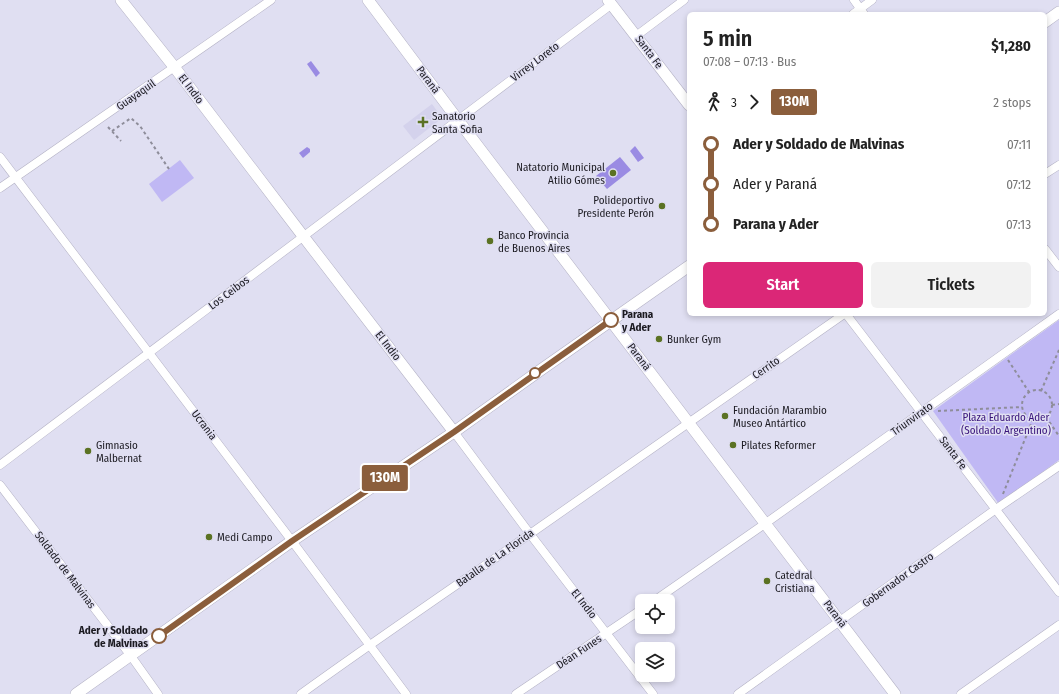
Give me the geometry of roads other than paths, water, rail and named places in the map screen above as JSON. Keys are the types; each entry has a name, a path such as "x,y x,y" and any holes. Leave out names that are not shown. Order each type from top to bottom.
{"street":[{"name":"El Indio","path":"121,0 175,68 653,694"},
{"name":"Guayaquil","path":"0,188 271,0"},
{"name":"Paraná","path":"368,0 895,694"},
{"path":"636,36 684,0"},
{"path":"854,0 862,11 872,0"},
{"name":"Virrey Loreto","path":"458,120 610,2"},
{"name":"Santa Fe","path":"610,2 687,102"},
{"path":"1047,21 1059,12"},
{"name":"Los Ceibos","path":"0,466 458,120"},
{"name":"Ucrania","path":"0,157 292,541 406,694"},
{"path":"1047,173 1059,165"},
{"path":"1047,252 1059,267"},
{"path":"76,694 292,541 454,432 687,267"},
{"name":"Triunvirato","path":"766,524 1059,314"},
{"name":"Cerrito","path":"688,422 842,316"},
{"name":"Santa Fe","path":"847,316 998,507 1059,592"},
{"name":"Batalla de La Florida","path":"301,694 688,422"},
{"name":"Gobernador Castro","path":"738,694 998,507 1059,466"},
{"name":"Soldado de Malvinas","path":"0,485 131,656 158,694"},
{"path":"664,594 766,524"},
{"name":"Déan Funes","path":"516,694 635,614"},
{"path":"961,694 1059,625"}],"place":[{"name":"Sanatorio Santa Sofia","path":"423,122"},
{"name":"Natatorio Municipal Atilio Gómes","path":"613,173"},
{"name":"Polideportivo Presidente Perón","path":"662,206"},
{"name":"Banco Provincia de Buenos Aires","path":"490,241"},
{"name":"Parana y Ader","path":"611,320"},
{"name":"Bunker Gym","path":"659,339"},
{"name":"Fundación Marambio Museo Antártico","path":"725,416"},
{"name":"Pilates Reformer","path":"733,445"},
{"name":"Gimnasio Malbernat","path":"88,451"},
{"name":"Medi Campo","path":"209,537"},
{"name":"Catedral Cristiana","path":"767,581"},
{"name":"Ader y Soldado de Malvinas","path":"159,636"}],"park label":[{"name":"Plaza Eduardo Ader (Soldado Argentino)","path":"1006,423"}]}
